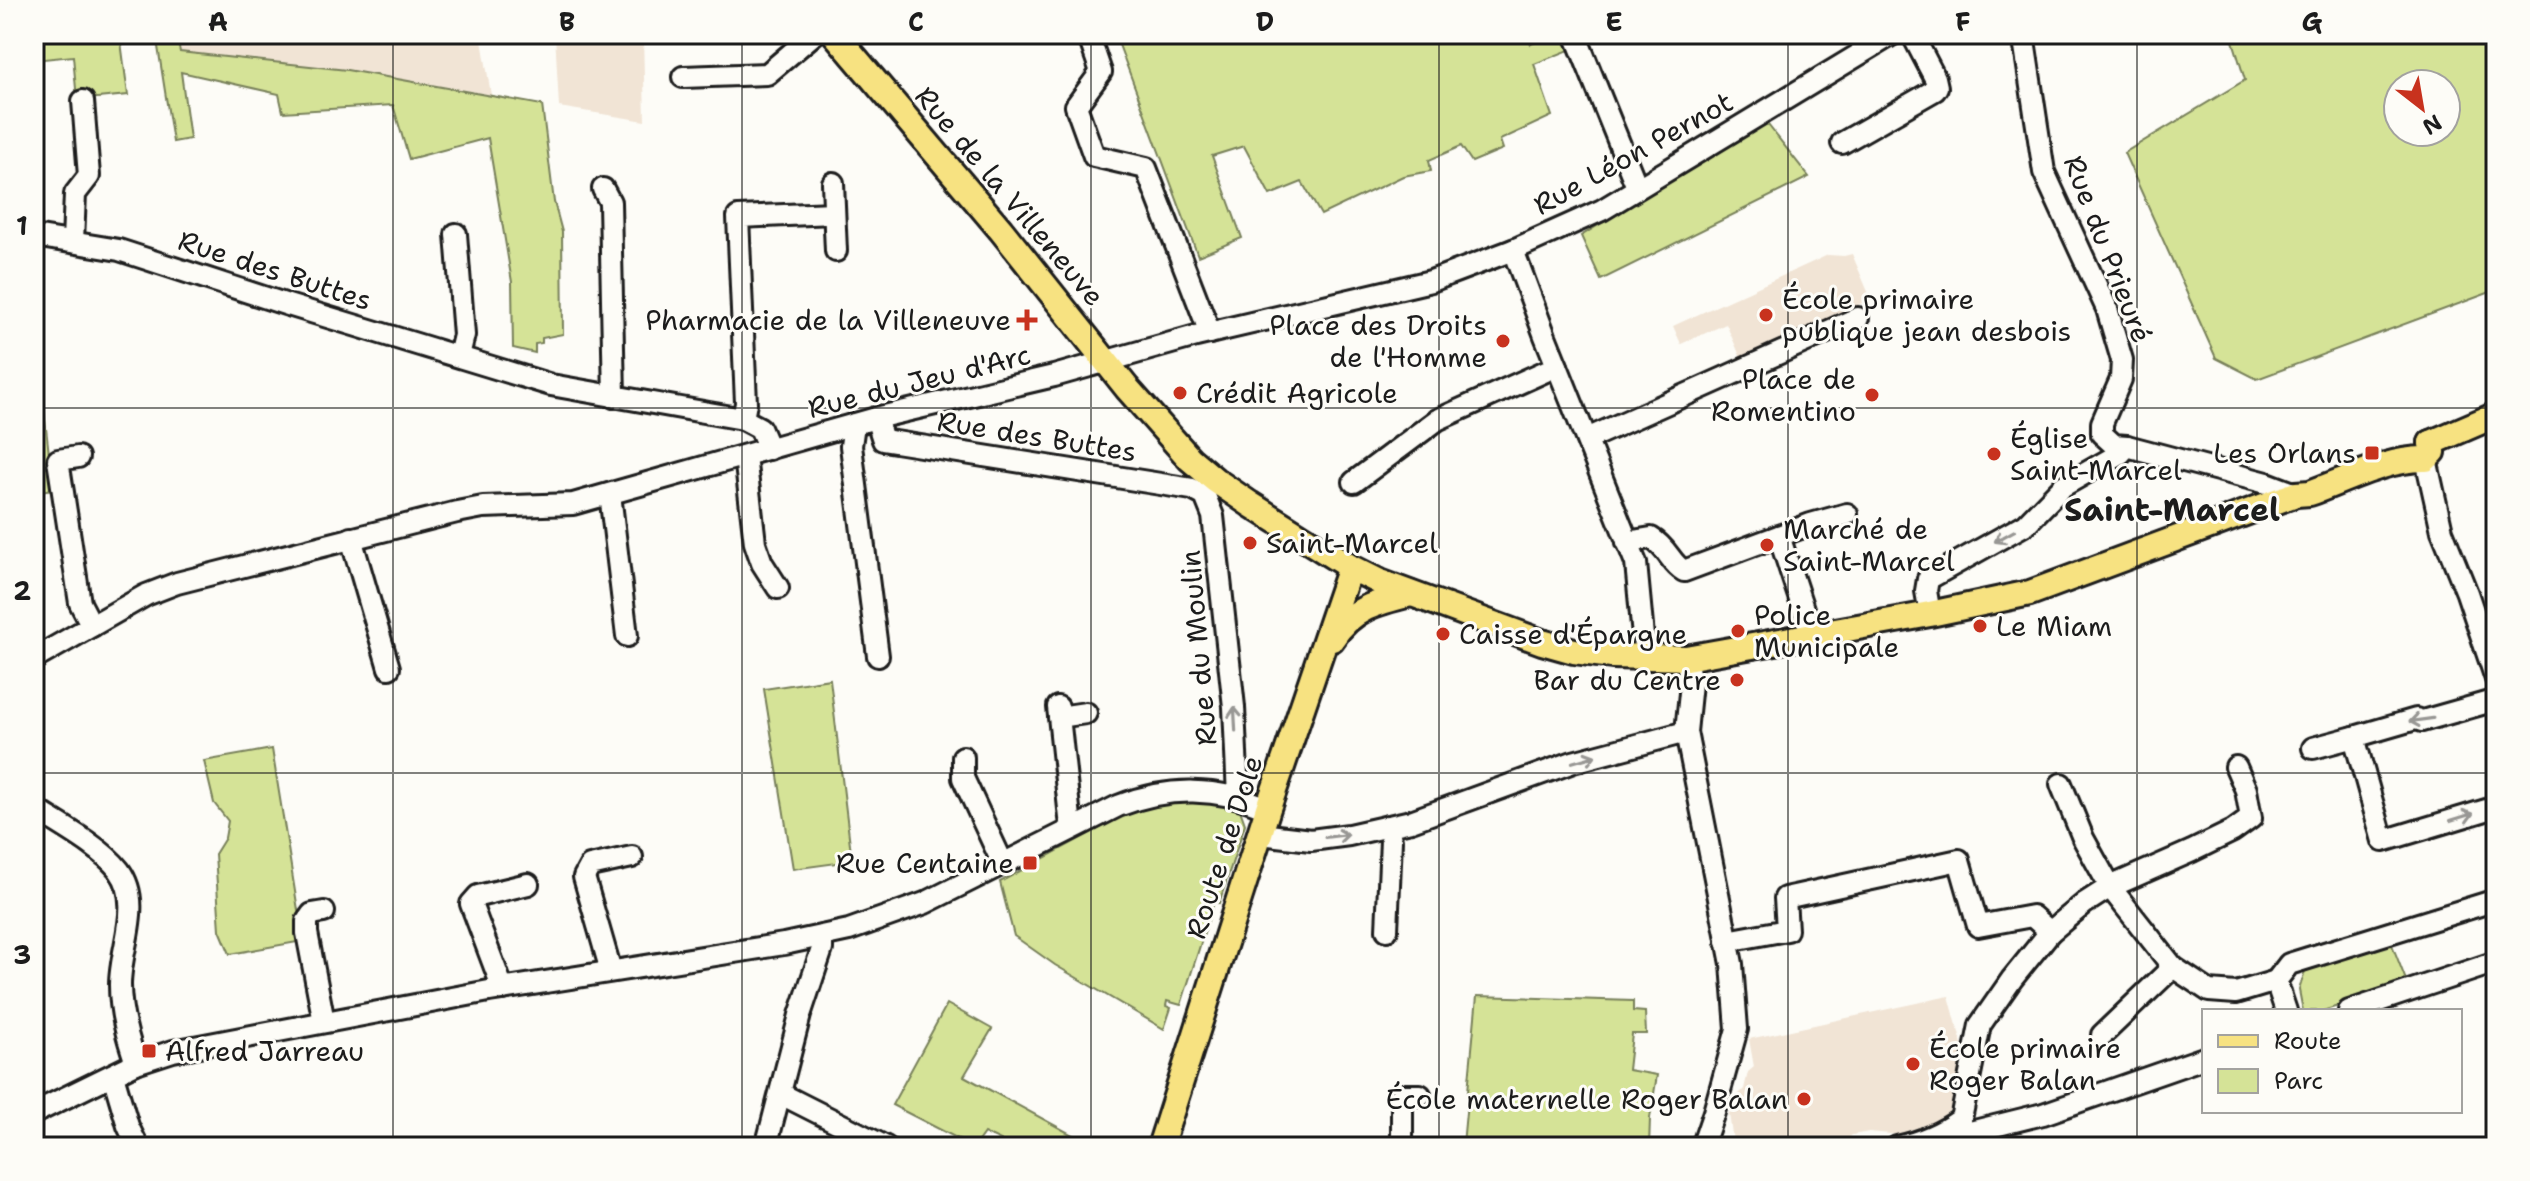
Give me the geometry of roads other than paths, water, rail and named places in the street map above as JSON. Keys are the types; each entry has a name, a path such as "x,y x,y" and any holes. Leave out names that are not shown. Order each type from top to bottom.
{"main road":[{"name":"Rue de la Villeneuve","path":"835,34 1001,230 1174,442 1215,480 1350,567 1411,594 1574,651 1645,658 1686,658 2030,593 2296,494 2310,493 2392,463 2496,415"},
{"name":"Route de Dole","path":"1160,1147 1268,808 1350,567"},
{"path":"1319,661 1337,631 1359,610 1372,603 1411,594"}],"street":[{"path":"683,77 767,74 814,34"},
{"path":"1088,34 1101,72 1076,106 1094,156 1146,168 1210,333"},
{"path":"1575,34 1637,187"},
{"name":"Rue Léon Pernot","path":"1107,361 1210,333 1431,281 1513,250 1583,219 1893,34"},
{"path":"1842,143 1937,87 1912,34"},
{"name":"Rue du Prieuré","path":"2023,34 2044,172 2107,309 2122,360 2121,379 2102,423 2102,434 2114,445 2127,446"},
{"path":"73,241 75,194 89,176 83,101"},
{"path":"833,183 836,251"},
{"path":"603,189 610,202 614,397"},
{"path":"769,449 760,428 743,419 746,403 738,217 834,213"},
{"path":"456,234 464,335 459,356"},
{"name":"Rue des Buttes","path":"34,236 119,250 551,385 743,419"},
{"path":"1513,250 1636,563 1645,658"},
{"path":"1587,439 1858,318"},
{"name":"Rue du Jeu d'Arc","path":"34,659 163,587 483,507 573,504 876,418 1107,361"},
{"path":"1354,482 1437,420 1557,366"},
{"name":"Rue des Buttes","path":"876,418 883,440 1192,489 1205,496"},
{"path":"854,424 851,446 878,656"},
{"path":"1930,614 1926,591 1928,579 2026,524 2063,486 2121,453 2127,446 2267,483 2296,494"},
{"path":"2423,450 2442,531 2496,679"},
{"path":"745,456 755,543 762,563 778,588"},
{"path":"78,457 58,460 80,603 92,626"},
{"path":"610,494 627,636"},
{"name":"Rue du Moulin","path":"1205,496 1213,516 1234,707 1238,797"},
{"path":"1627,542 1651,538 1662,545 1676,567 1684,571 1847,514"},
{"path":"1779,536 1812,636"},
{"path":"351,538 389,668"},
{"path":"1686,658 1691,683 1686,732 1732,964 1737,1029 1702,1147"},
{"path":"2313,748 2496,700"},
{"path":"1073,828 1058,712 1086,713"},
{"path":"1260,834 1311,840 1388,826 1436,812 1573,762 1686,732"},
{"path":"2354,737 2383,841 2496,807"},
{"path":"963,757 963,778 1003,864"},
{"path":"1897,1147 1945,1131 1961,1119 1980,1025 2050,932 2110,887 2233,831 2251,818 2246,790 2236,767"},
{"path":"2061,784 2083,838 2110,887 2173,967 2209,991 2236,993 2276,981 2289,964 2496,900"},
{"path":"34,1113 136,1063 173,1051 503,989 849,930 925,903 1129,801 1162,792 1212,791 1268,808"},
{"path":"40,818 104,855 126,882 131,897 131,914 121,966 121,1002 124,1025 136,1063"},
{"path":"1387,930 1391,840 1388,826"},
{"path":"611,971 584,877 590,866 632,857"},
{"path":"1727,941 1787,930 1785,898 1959,860 1978,926 2032,916 2050,932"},
{"path":"503,989 471,904 478,896 528,884"},
{"path":"324,912 312,914 307,921 307,933 324,1022"},
{"path":"766,1147 800,1015 822,949 822,936"},
{"path":"2355,1009 2496,962"},
{"path":"2102,1035 2173,967"},
{"path":"2276,981 2285,1009"},
{"path":"1945,1131 1966,1133 2043,1114 2202,1059"},
{"path":"113,1075 128,1126 138,1147"},
{"path":"781,1094 886,1147"},
{"path":"1402,1147 1402,1095 1420,1095"}],"place":[{"name":"École primaire publique jean desbois","path":"1766,315"},
{"name":"Pharmacie de la Villeneuve","path":"1027,320"},
{"name":"Place des Droits de l'Homme","path":"1503,341"},
{"name":"Crédit Agricole","path":"1180,393"},
{"name":"Place de Romentino","path":"1872,395"},
{"name":"Les Orlans","path":"2372,453"},
{"name":"Église Saint-Marcel","path":"1994,454"},
{"name":"Saint-Marcel","path":"1250,543"},
{"name":"Marché de Saint-Marcel","path":"1767,545"},
{"name":"Le Miam","path":"1980,626"},
{"name":"Police Municipale","path":"1738,631"},
{"name":"Caisse d'Épargne","path":"1443,634"},
{"name":"Bar du Centre","path":"1737,680"},
{"name":"Rue Centaine","path":"1030,863"},
{"name":"Alfred Jarreau","path":"149,1051"},
{"name":"École primaire Roger Balan","path":"1913,1064"},
{"name":"École maternelle Roger Balan","path":"1804,1099"}],"district":[{"name":"Saint-Marcel","path":"2172,510"}]}
